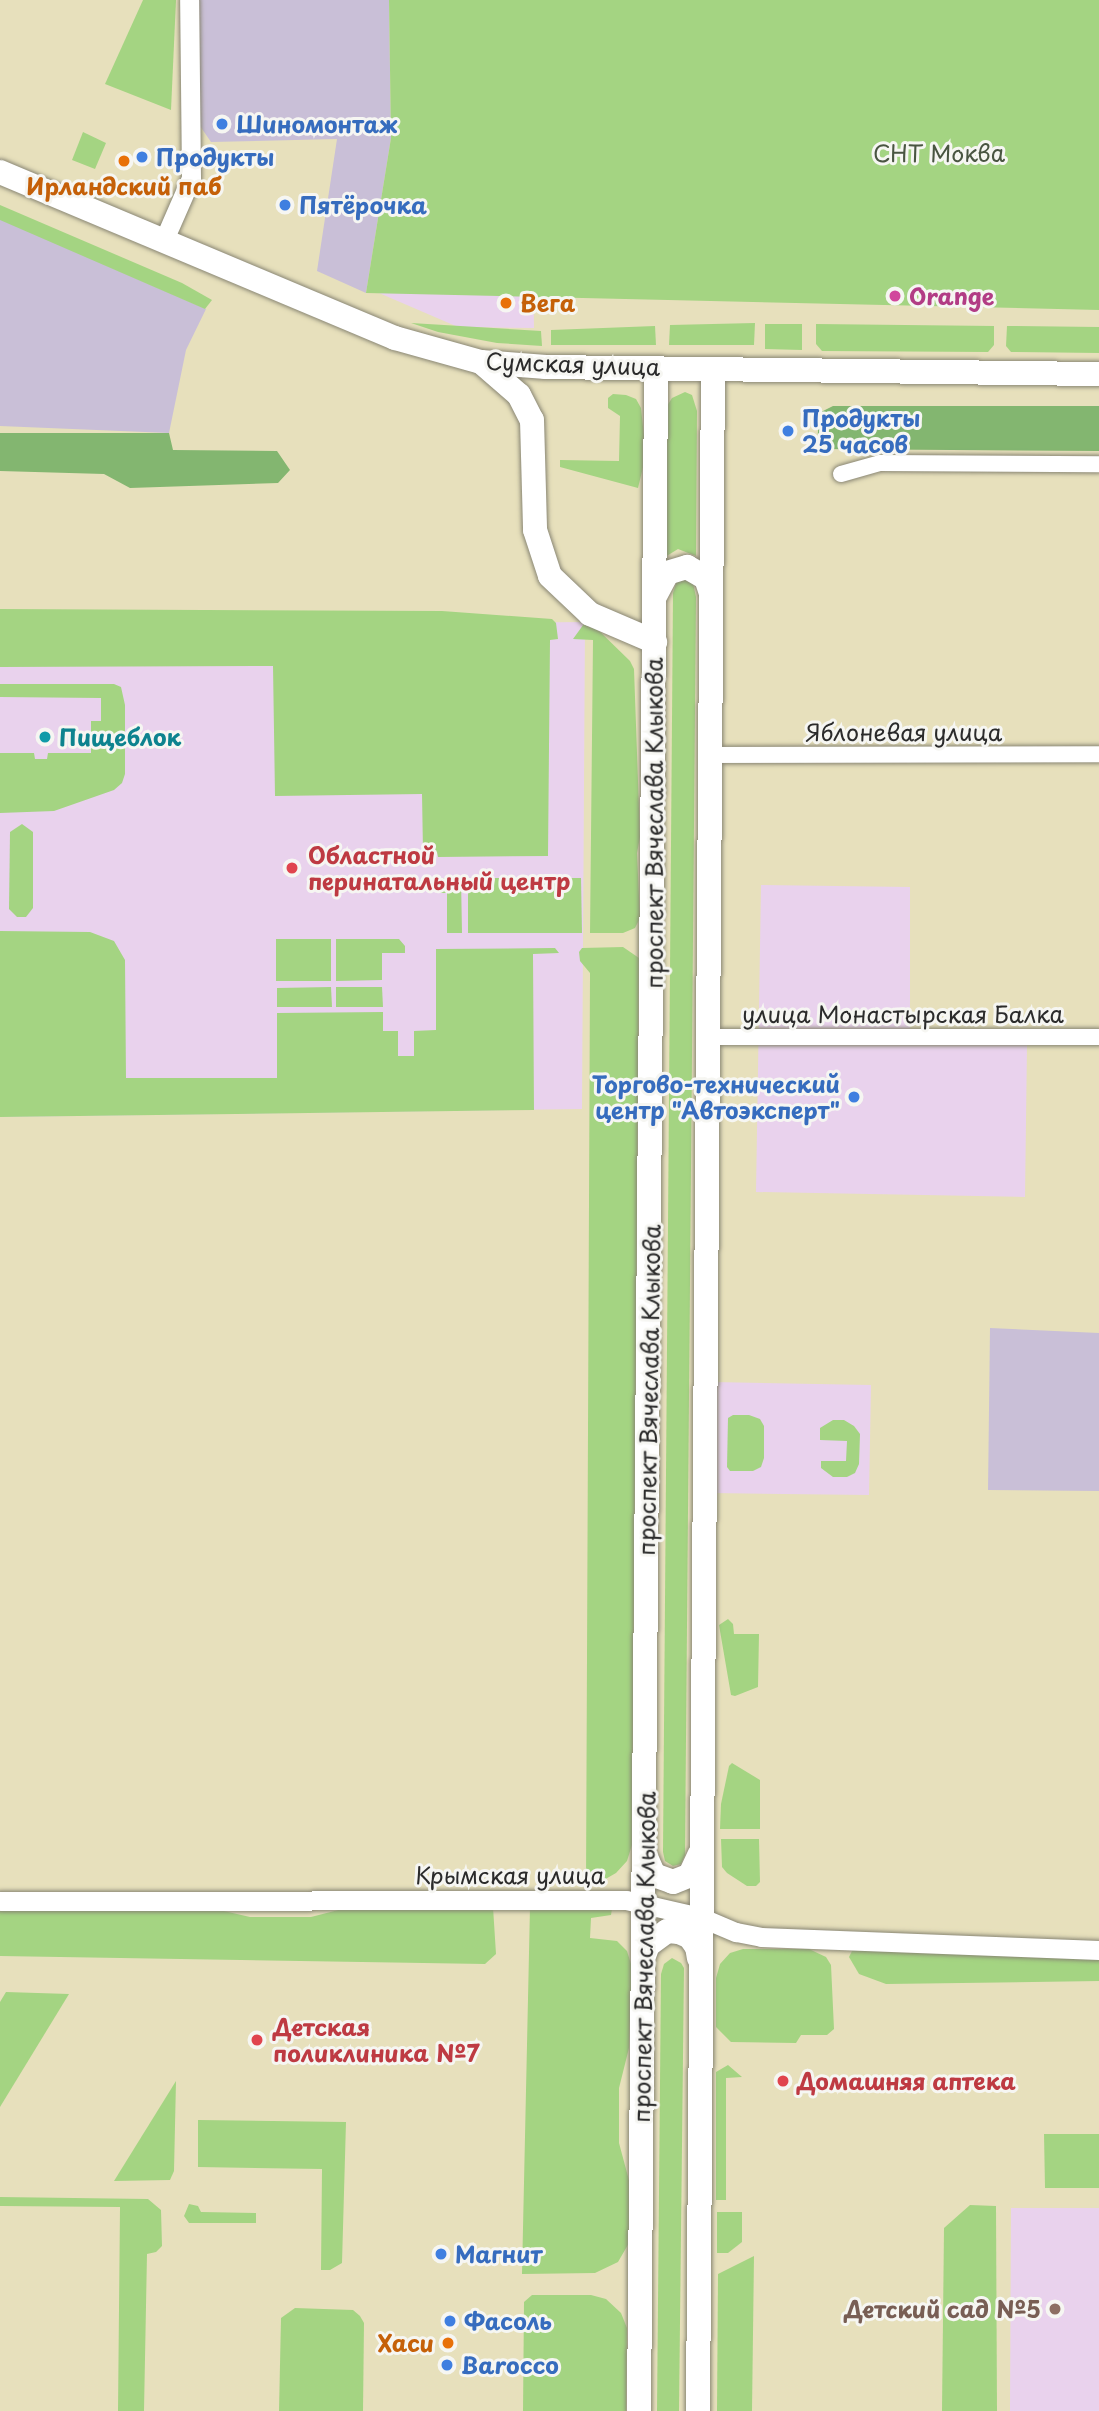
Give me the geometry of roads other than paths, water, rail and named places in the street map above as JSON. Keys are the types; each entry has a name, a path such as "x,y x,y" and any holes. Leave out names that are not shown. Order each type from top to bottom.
{"main road":[{"name":"Сумская улица","path":"0,172 394,338 481,362 656,368 1099,374"},
{"path":"481,362 519,395 532,420 535,530 550,576 590,614 655,642"},
{"name":"проспект Вячеслава Клыкова","path":"639,2411 656,368"},
{"path":"698,2411 699,1958 713,369"},
{"path":"655,597 667,573 687,567 706,578 711,593"},
{"path":"645,1854 654,1875 673,1882 690,1875 700,1854"},
{"path":"644,1956 648,1945 667,1931 690,1937 697,1947 699,1958"}],"street":[{"path":"163,242 191,178 189,0"},
{"path":"841,474 880,463 1099,464"},
{"name":"Яблоневая улица","path":"710,755 1099,754"},
{"name":"улица Монастырская Балка","path":"707,1037 1099,1037"},
{"name":"Крымская улица","path":"0,1901 508,1898 626,1900 700,1917 736,1932 761,1937 1099,1950"}],"place":[{"name":"Шиномонтаж","path":"222,124"},
{"name":"Продукты","path":"142,157"},
{"name":"Ирландский паб","path":"124,161"},
{"name":"Пятёрочка","path":"285,205"},
{"name":"Orange","path":"895,296"},
{"name":"Вега","path":"506,303"},
{"name":"Продукты 25 часов","path":"788,431"},
{"name":"Пищеблок","path":"45,737"},
{"name":"Областной перинатальный центр","path":"292,868"},
{"name":"Торгово-технический центр \"Автоэксперт\"","path":"854,1097"},
{"name":"Детская поликлиника №7","path":"257,2040"},
{"name":"Домашняя аптека","path":"783,2081"},
{"name":"Магнит","path":"441,2254"},
{"name":"Детский сад №5","path":"1055,2309"},
{"name":"Фасоль","path":"450,2321"},
{"name":"Хаси","path":"448,2343"},
{"name":"Barocco","path":"447,2365"}],"park label":[{"name":"СНТ Моква","path":"939,153"}]}
